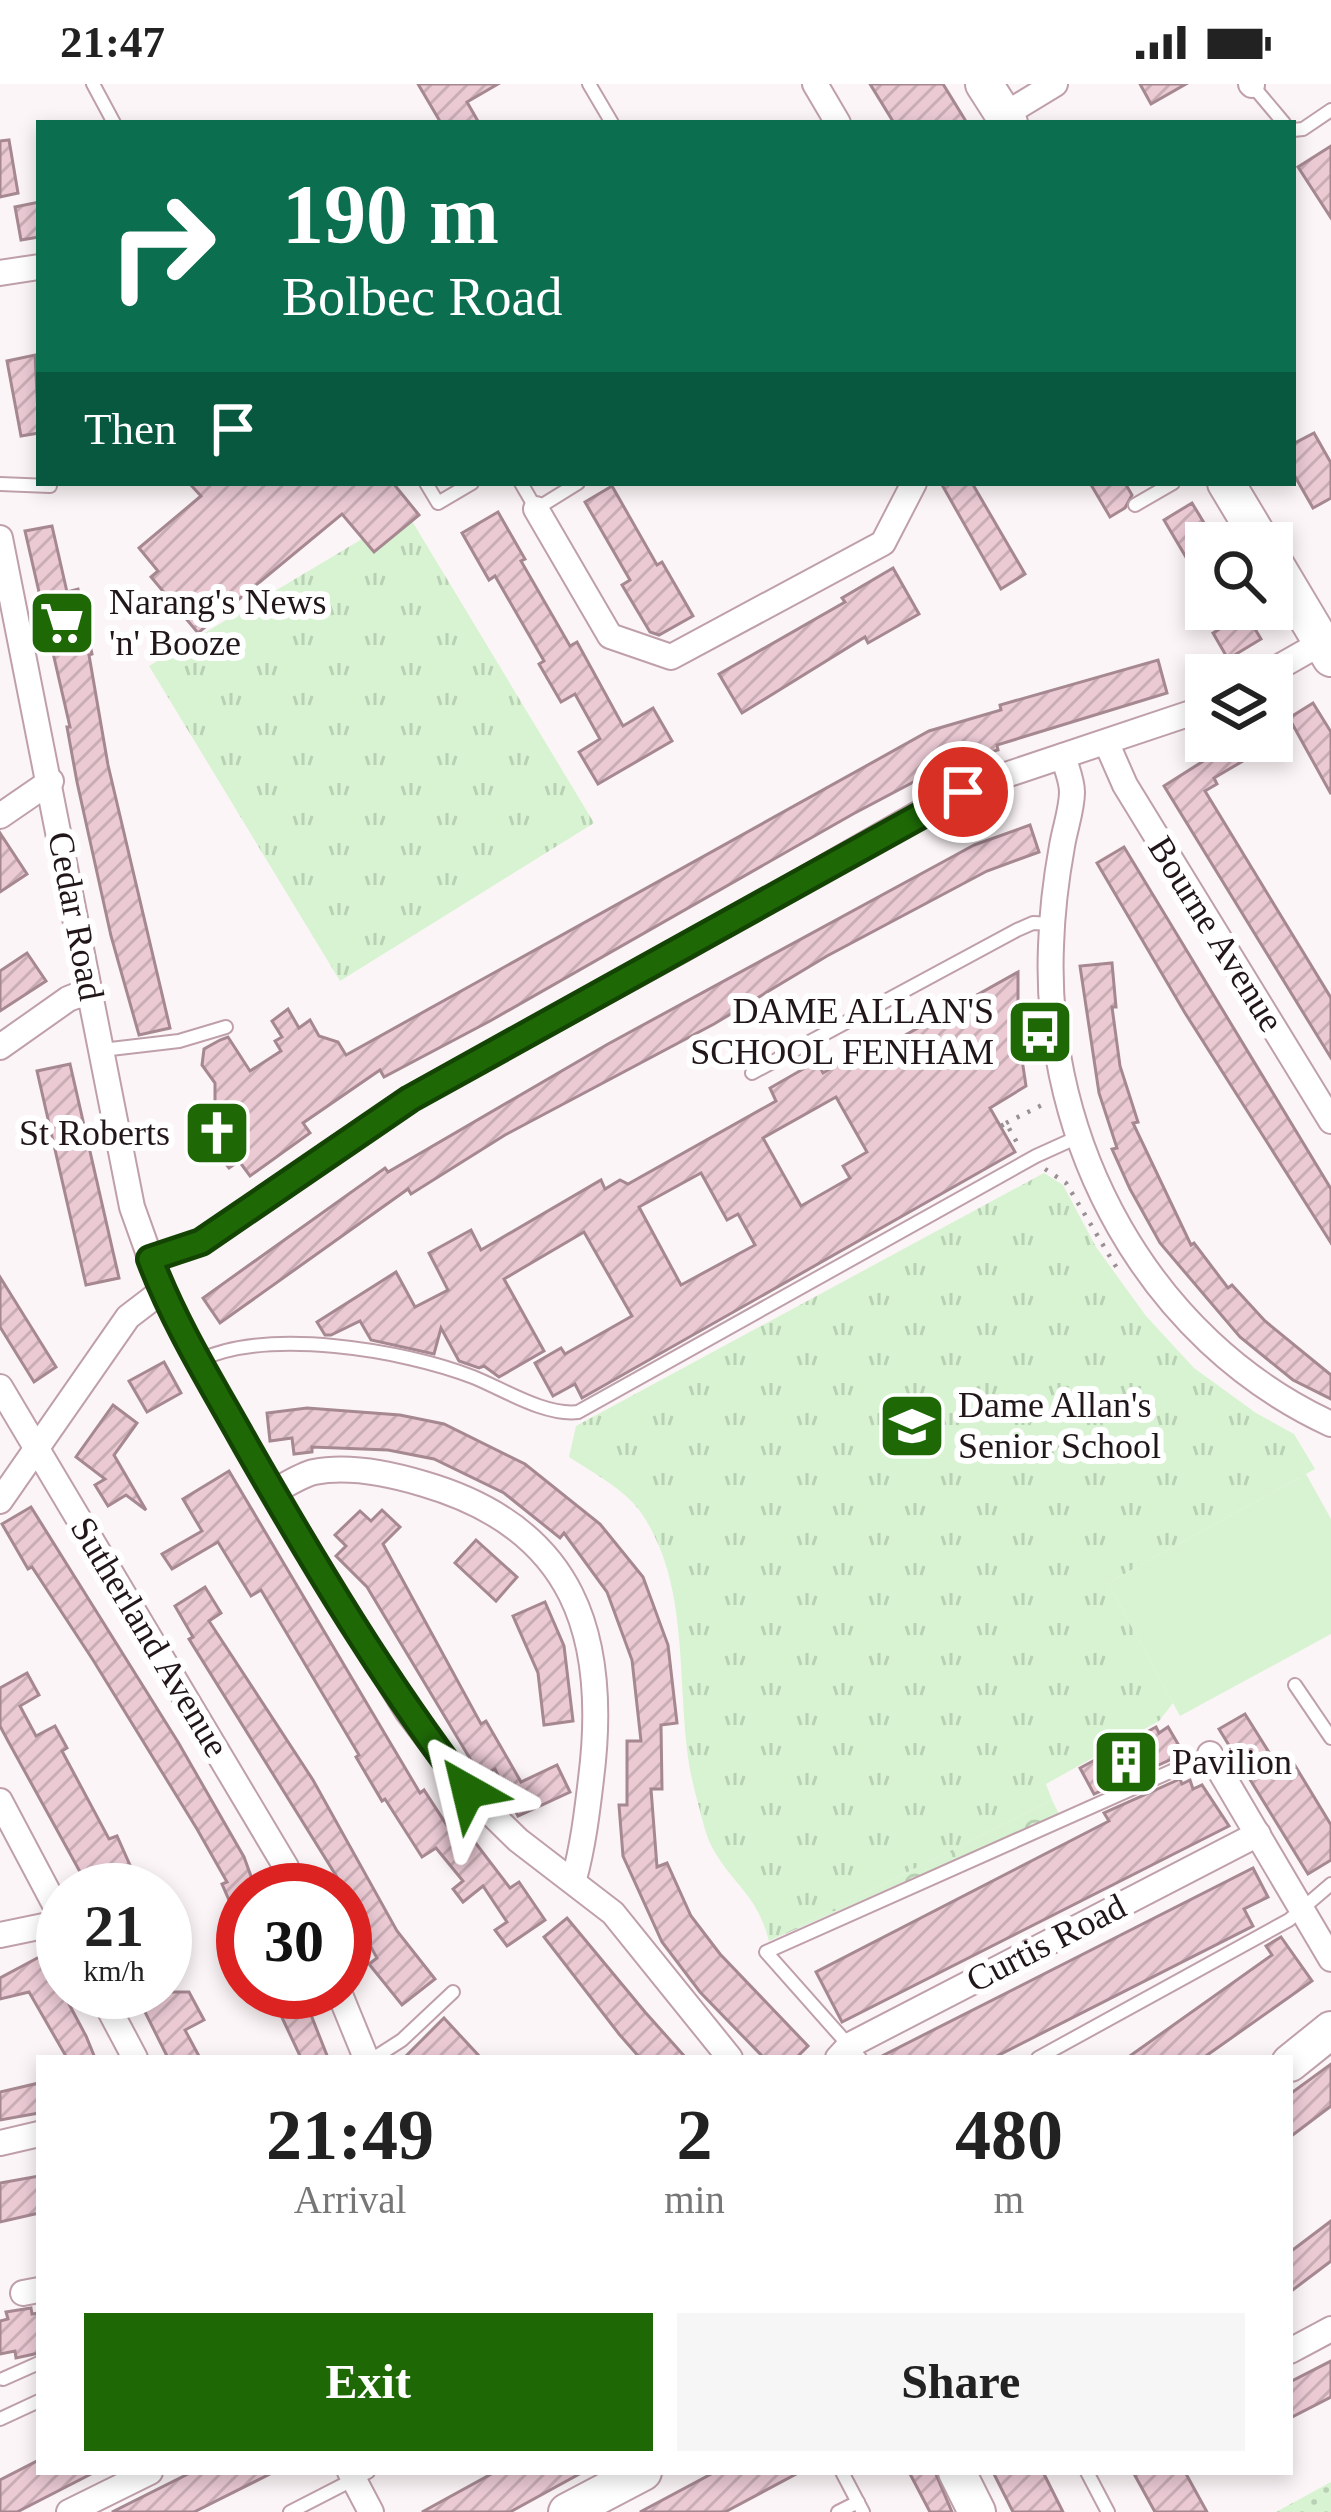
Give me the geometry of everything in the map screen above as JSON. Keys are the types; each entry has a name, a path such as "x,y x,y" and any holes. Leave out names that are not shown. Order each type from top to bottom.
{"street":[{"path":"815,84 836,120"},
{"path":"999,107 1054,84"},
{"path":"0,273 36,267"},
{"path":"536,509 610,636 670,657 883,543 912,486"},
{"path":"1228,486 1249,522"},
{"name":"Cedar Road","path":"0,538 5,604 50,781 132,1207 162,1291 273,1492 407,1711 468,1791 518,1840 613,1913 728,2055"},
{"path":"1293,592 1328,646 1293,662"},
{"path":"150,1259 201,1242 410,1099 939,802 1185,716"},
{"name":"Bourne Avenue","path":"1107,744 1125,785 1331,1120"},
{"path":"1063,756 1073,788 1052,924 1050,969 1056,1036 1091,1176 1128,1243 1181,1313 1248,1378 1331,1424"},
{"path":"0,816 50,781"},
{"path":"0,1047 68,999 88,991"},
{"path":"0,1501 128,1317 162,1291"},
{"name":"Sutherland Avenue","path":"0,1387 282,1863"},
{"path":"273,1492 313,1472 361,1471 458,1494 534,1545 562,1578 584,1618 595,1669 598,1724 583,1849 574,1879"},
{"path":"1210,1754 1331,1959"},
{"path":"0,1801 36,1870"},
{"name":"Curtis Road","path":"849,2054 1258,1834"},
{"path":"0,1935 36,1927"},
{"path":"114,2019 133,2055"},
{"path":"351,2019 369,2055"},
{"path":"1293,2060 1331,2030"},
{"path":"0,2143 36,2135"},
{"path":"1293,2349 1331,2329"},
{"path":"68,2512 144,2475"},
{"path":"357,2475 371,2512"},
{"path":"567,2512 637,2475"},
{"path":"958,2475 977,2512"}],"lane":[{"path":"93,84 112,120"},
{"path":"590,84 610,120"},
{"path":"1252,85 1281,120"},
{"path":"1296,130 1331,110"},
{"path":"0,484 36,485"},
{"path":"428,486 438,503 467,486"},
{"path":"523,486 536,509 573,486"},
{"path":"1135,506 1168,486"},
{"path":"752,1073 1033,922 1052,924"},
{"path":"102,1050 179,1041 226,1027"},
{"path":"198,1361 219,1350 274,1345 374,1349 449,1368 554,1410 578,1412 1078,1137"},
{"path":"1295,1685 1331,1738"},
{"path":"849,2054 766,1952 1210,1754"},
{"path":"1043,2055 1302,1910 1331,1884"},
{"path":"375,2055 402,2040 454,1992"},
{"path":"3,2379 36,2364"},
{"path":"0,2419 36,2402"},
{"path":"290,2512 355,2475"},
{"path":"838,2512 860,2507 844,2475"},
{"path":"1089,2475 1108,2512"}],"path":[{"path":"1027,1161 1004,1125 1050,1102"}],"green space":[{"path":"412,521 594,823 340,981 149,666 362,539 374,552"},
{"path":"1044,1173 1063,1185 1096,1247 1146,1316 1194,1368 1294,1434 1315,1469 1108,1583 1173,1703 1159,1721 1046,1784 1052,1800 769,1941 758,1911 720,1860 704,1825 685,1731 677,1618 659,1547 627,1497 569,1457 576,1426"},
{"path":"1306,1474 1331,1519 1331,1634 1180,1716 1108,1583"},
{"path":"1052,1800 1059,1814 769,1941"},
{"path":"1331,2482 1331,2512 1276,2512"}],"building":[{"path":"418,84 498,84 467,102 477,120 439,120"},
{"path":"870,84 943,84 965,120 892,120"},
{"path":"1140,84 1186,84 1151,104"},
{"path":"9,140 18,193 0,197 0,141"},
{"path":"1331,146 1331,218 1298,167"},
{"path":"36,203 36,238 21,240 15,207"},
{"path":"35,355 36,434 21,436 7,361"},
{"path":"1314,433 1331,463 1331,498 1313,508 1296,478 1296,442"},
{"path":"192,486 395,486 419,515 374,552 342,514 198,633 151,577 158,571 139,548 201,496"},
{"path":"612,486 693,616 659,635 650,632 622,585 630,580 585,502"},
{"path":"943,486 974,486 1025,574 1001,589"},
{"path":"1092,486 1127,486 1132,495 1125,508 1110,517"},
{"path":"1192,503 1204,522 1185,522 1185,556 1164,520"},
{"path":"498,512 570,646 577,642 623,726 653,708 672,741 598,784 579,752 600,739 575,694 561,702 539,664 544,661 495,576 489,580 462,533"},
{"path":"52,526 67,592 78,589 108,765 170,1028 139,1035 111,936 25,531"},
{"path":"893,568 919,614 868,643 865,637 742,713 719,674 845,602 842,598"},
{"path":"1256,630 1261,639 1236,654 1225,654 1213,633"},
{"path":"1158,660 1167,693 944,766 490,1021 384,1077 380,1070 303,1123 310,1133 250,1176 239,1161 229,1168 198,1129 215,1115 215,1083 202,1065 204,1049 220,1040 228,1037 250,1071 281,1051 275,1041 282,1037 272,1021 288,1009 299,1028 310,1020 319,1036 338,1042 346,1055 929,731 1001,710 1000,705"},
{"path":"1313,703 1331,732 1331,794 1293,725 1293,716"},
{"path":"1202,762 1241,762 1214,778 1217,784 1205,791 1331,998 1331,1058 1164,786"},
{"path":"1030,825 1039,852 987,871 827,956 714,1024 505,1135 411,1194 408,1189 220,1323 203,1298 385,1168 388,1172 608,1044 974,845"},
{"path":"0,833 27,874 0,892"},
{"path":"1124,847 1331,1189 1331,1243 1185,1013 1097,863"},
{"path":"27,953 46,981 0,1011 0,971"},
{"path":"1112,963 1116,1007 1112,1007 1120,1066 1138,1122 1133,1123 1191,1245 1228,1288 1232,1285 1265,1321 1331,1375 1331,1399 1293,1380 1240,1337 1160,1243 1130,1189 1112,1149 1117,1148 1099,1093 1080,966"},
{"path":"1018,972 1018,1033 1026,1086 990,1108 1015,1152 582,1398 575,1384 553,1396 535,1363 561,1348 565,1354 632,1316 584,1232 504,1279 544,1351 499,1377 484,1366 459,1361 441,1328 434,1354 371,1340 360,1321 331,1335 325,1335 317,1322 396,1272 415,1307 448,1290 429,1253 471,1230 481,1250 601,1180 605,1189 620,1180 628,1184 776,1101 770,1088 817,1061 823,1073 862,1050 866,1057","holes":["836,1097 867,1152 843,1166 850,1178 801,1206 763,1138","701,1173 727,1220 738,1214 755,1245 681,1285 639,1207"]},
{"path":"70,1064 119,1278 86,1285 37,1071"},
{"path":"0,1277 56,1367 34,1382 0,1327"},
{"path":"164,1362 181,1393 147,1412 129,1381"},
{"path":"113,1405 137,1423 114,1455 146,1510 126,1495 108,1506 95,1485 105,1479 76,1457"},
{"path":"307,1408 400,1415 444,1424 525,1464 600,1524 643,1577 668,1645 677,1723 661,1725 662,1789 651,1789 657,1867 667,1863 691,1916 720,1954 808,2046 799,2055 761,2055 700,1992 662,1942 623,1856 619,1805 627,1805 627,1741 641,1741 632,1660 607,1592 564,1533 560,1538 504,1493 434,1459 388,1450 312,1447 312,1452 294,1454 292,1438 270,1441 267,1413"},
{"path":"229,1471 420,1793 424,1790 457,1841 468,1833 510,1888 519,1882 545,1920 507,1946 495,1930 507,1922 483,1886 463,1902 453,1889 463,1881 436,1848 422,1857 385,1799 382,1801 261,1590 251,1596 218,1542 172,1569 162,1554 202,1531 183,1499"},
{"path":"31,1507 178,1742 246,1863 216,1863 93,1660 2,1524"},
{"path":"382,1510 400,1527 383,1544 481,1724 486,1721 521,1782 557,1765 570,1792 518,1816 495,1769 481,1777 367,1587 336,1556 346,1546 335,1535 360,1511 371,1521"},
{"path":"476,1540 517,1577 496,1601 455,1563"},
{"path":"205,1587 221,1613 209,1621 313,1780 359,1863 328,1863 189,1639 193,1637 175,1606"},
{"path":"545,1602 564,1646 573,1721 544,1725 538,1673 513,1616"},
{"path":"27,1673 39,1695 20,1706 36,1736 55,1726 67,1748 62,1751 109,1839 117,1836 129,1863 75,1863 0,1726 0,1688"},
{"path":"1245,1714 1275,1762 1288,1754 1331,1825 1331,1860 1308,1874 1219,1729"},
{"name":"Pavilion","path":"1156,1727 1159,1733 1168,1727 1178,1744 1169,1749 1172,1759 1094,1794 1080,1768"},
{"path":"1180,1779 1182,1784 1190,1780 1193,1789 1202,1785 1229,1826 842,2022 816,1972 1109,1821 1104,1813"},
{"path":"1253,1868 1268,1897 1244,1909 1253,1926 999,2055 884,2055"},
{"path":"372,1886 397,1931 435,1979 402,2005 372,1968 377,1958 372,1949"},
{"path":"567,1918 683,2055 637,2055 544,1937"},
{"path":"1281,1937 1312,1981 1207,2055 1131,2055 1272,1955 1266,1946"},
{"path":"36,1959 36,2004 29,1992 0,1999 0,1978"},
{"path":"192,1998 204,2020 185,2030 198,2055 166,2055 148,2019 192,2019"},
{"path":"444,2018 478,2055 407,2055"},
{"path":"45,2019 77,2019 94,2055 65,2055"},
{"path":"283,2019 313,2019 327,2055 300,2055"},
{"path":"1331,2064 1331,2106 1293,2135 1293,2092"},
{"path":"36,2084 36,2114 0,2120 0,2092"},
{"path":"36,2177 36,2214 0,2222 0,2183"},
{"path":"1331,2221 1331,2261 1293,2290 1293,2250"},
{"path":"31,2308 36,2313 36,2354 16,2358 15,2351 0,2354 0,2321 8,2319 6,2312"},
{"path":"1331,2361 1331,2397 1293,2416 1293,2380"},
{"path":"36,2462 36,2475 89,2475 17,2512 0,2512 0,2480"},
{"path":"186,2475 268,2475 194,2512 112,2512"},
{"path":"490,2475 578,2475 510,2512 422,2512"},
{"path":"709,2475 794,2475 725,2512 640,2512"},
{"path":"911,2475 936,2475 952,2512 930,2512"},
{"path":"994,2475 1044,2475 1063,2512 1013,2512"},
{"path":"1135,2475 1187,2475 1207,2512 1155,2512"}],"place":[{"name":"Narang's News 'n' Booze","path":"62,623"},
{"name":"DAME ALLAN'S SCHOOL FENHAM","path":"1040,1032"},
{"name":"St Roberts","path":"217,1133"},
{"name":"Dame Allan's Senior School","path":"912,1426"},
{"name":"Pavilion","path":"1126,1762"}],"route":[{"path":"468,1791 407,1711 273,1492 193,1352 150,1259 201,1242 410,1099 963,792"}]}
